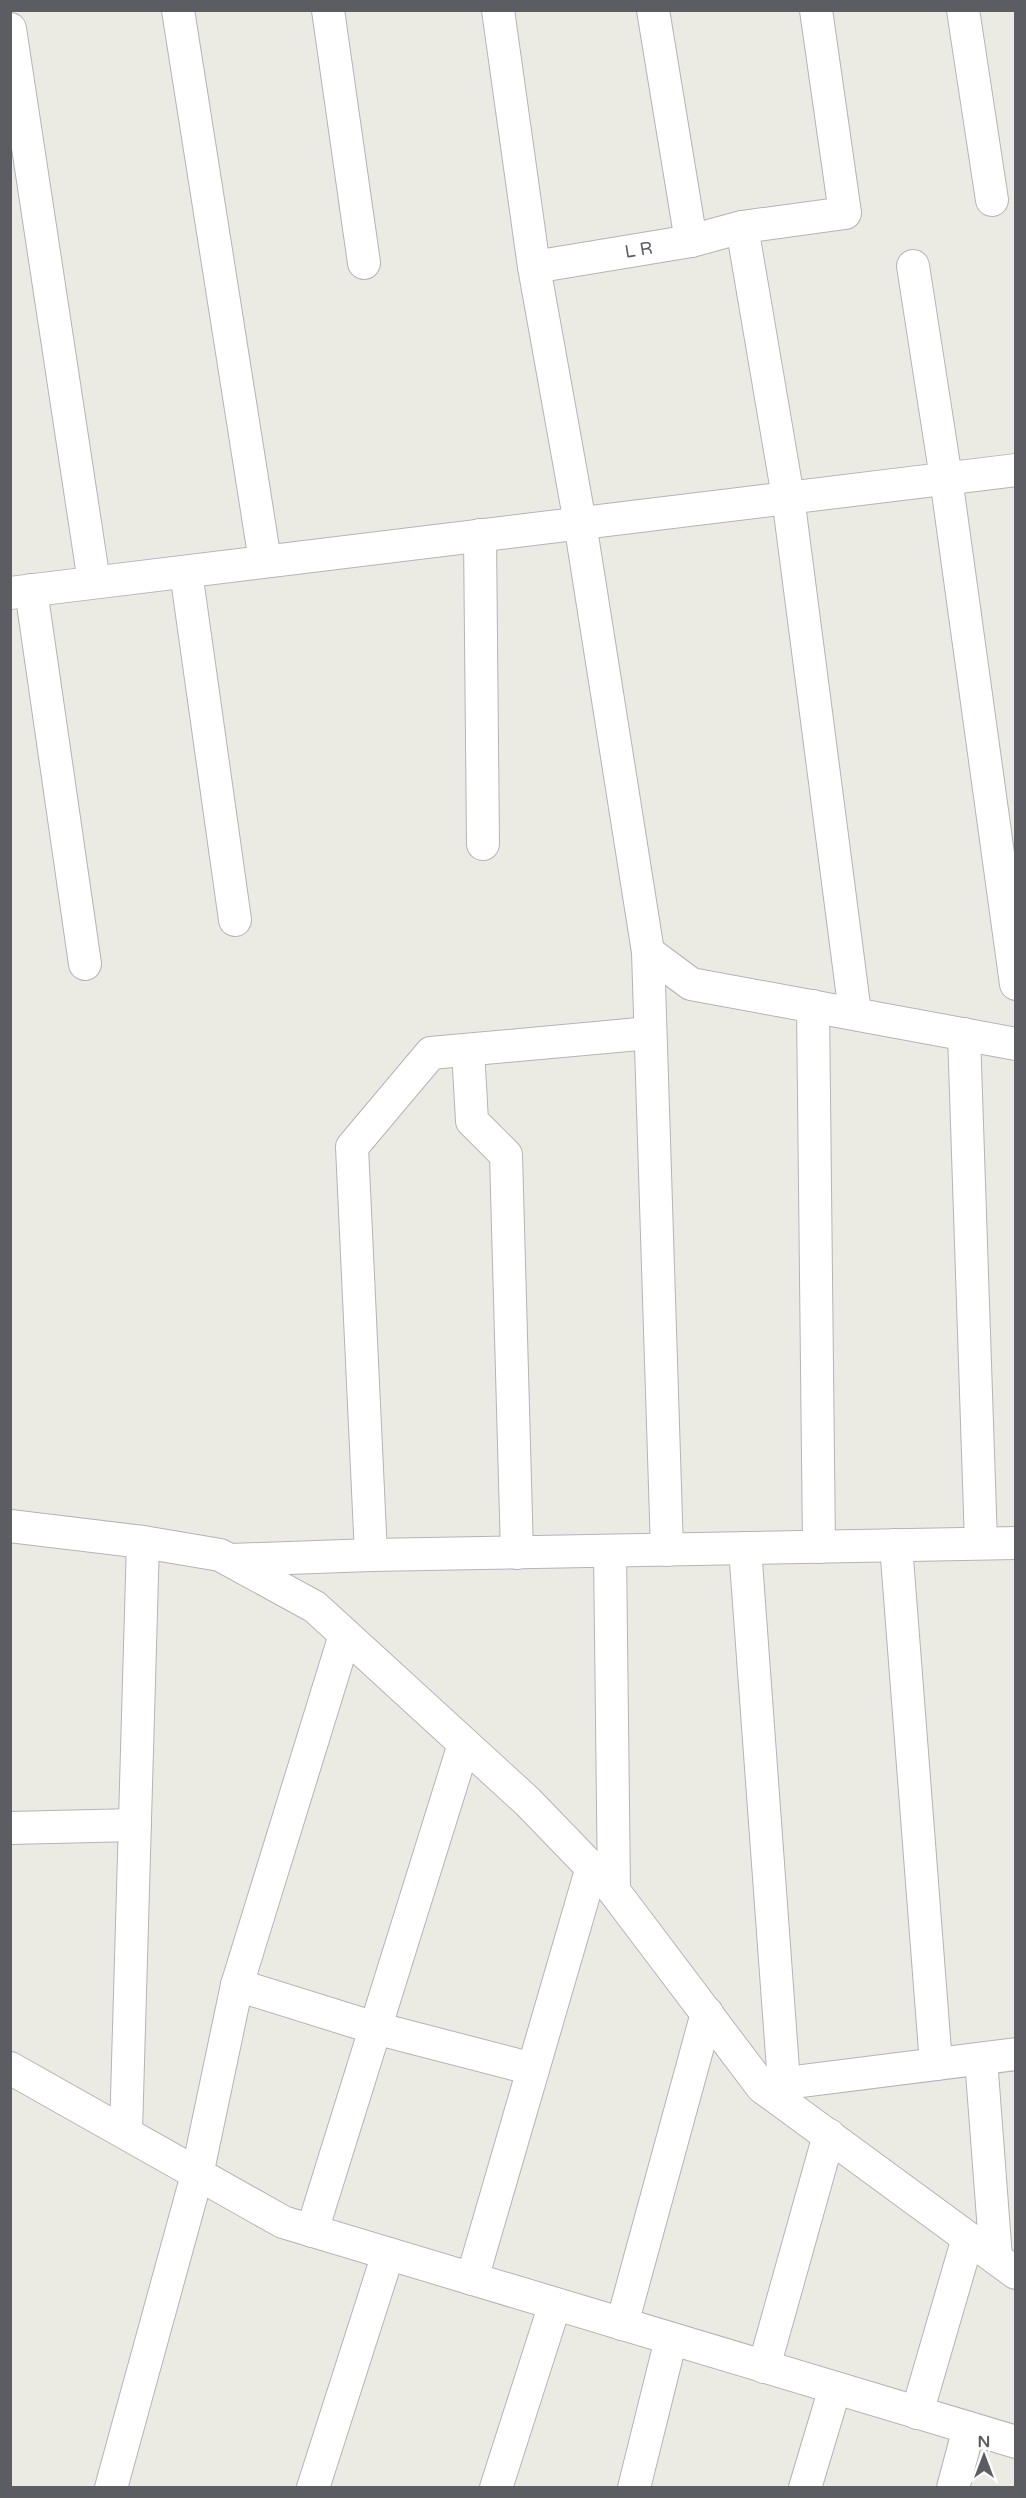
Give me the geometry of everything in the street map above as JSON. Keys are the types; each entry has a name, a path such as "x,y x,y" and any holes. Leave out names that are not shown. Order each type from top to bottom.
{"street":[{"path":"178,10 265,561"},
{"path":"328,10 364,263"},
{"path":"498,10 534,267 580,523 648,952 667,1550"},
{"path":"653,10 691,241"},
{"name":"L R","path":"534,267 691,241 742,227 845,213 816,10"},
{"path":"963,10 992,200"},
{"path":"10,29 94,582"},
{"path":"742,227 789,497 855,1013"},
{"path":"913,266 946,478 1016,984"},
{"path":"85,964 21,591 1016,470"},
{"path":"480,535 483,844"},
{"path":"186,572 236,920"},
{"path":"648,952 691,984 1016,1044"},
{"path":"813,1006 819,1546"},
{"path":"371,1555 352,1147 430,1053 650,1033"},
{"path":"964,1034 981,1543"},
{"path":"468,1050 472,1120 506,1155 517,1553"},
{"path":"10,1526 143,1542 220,1555 315,1607 528,1802 615,1891 707,2013 773,2085 829,2135 1006,2266"},
{"path":"126,2132 143,1542"},
{"path":"230,1560 371,1555 1016,1543"},
{"path":"896,1545 936,2064"},
{"path":"745,1548 773,2085"},
{"path":"610,1551 615,1891"},
{"path":"111,2487 197,2175 237,1985 345,1635"},
{"path":"312,2231 464,1744"},
{"path":"10,1828 135,1826"},
{"path":"472,2279 592,1867"},
{"path":"237,1985 375,2028 533,2069"},
{"path":"622,2324 707,2013"},
{"path":"773,2085 1016,2054"},
{"path":"981,2059 1006,2266"},
{"path":"10,2068 283,2222 1016,2442"},
{"path":"764,2367 829,2135"},
{"path":"917,2413 968,2238"},
{"path":"313,2487 388,2254"},
{"path":"496,2487 555,2304"},
{"path":"634,2487 671,2339"},
{"path":"805,2487 835,2388"},
{"path":"953,2487 969,2428"}]}
